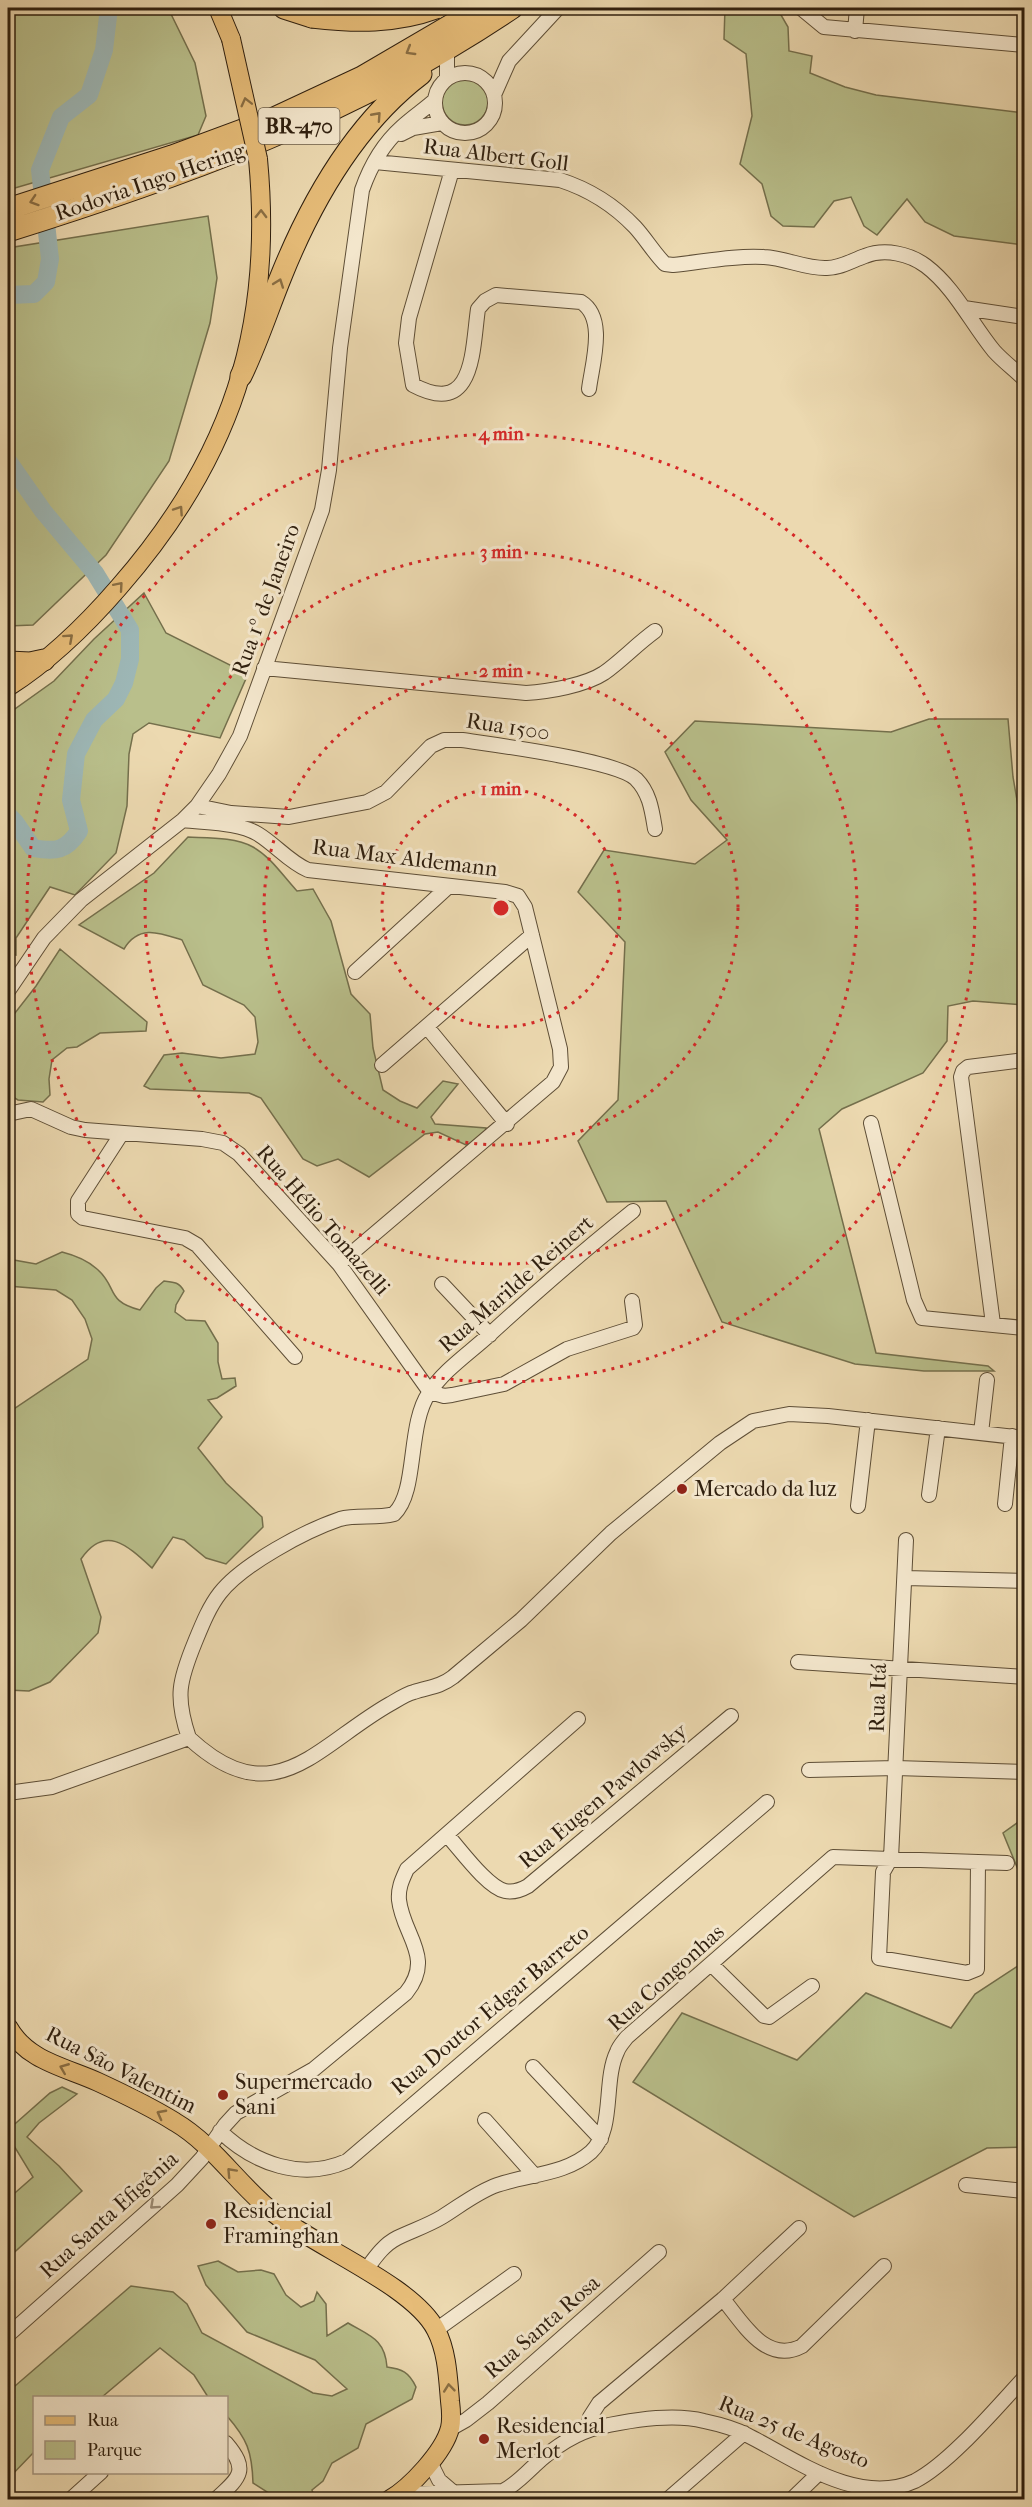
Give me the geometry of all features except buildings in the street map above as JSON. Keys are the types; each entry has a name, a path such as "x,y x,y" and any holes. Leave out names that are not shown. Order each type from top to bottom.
{"highway":[{"path":"284,8 312,17 345,21 382,21 432,10"},
{"name":"Rodovia Ingo Hering","path":"9,220 101,190 319,98 481,18 512,8"},
{"path":"241,376 301,230 339,162 393,99 481,18"},
{"path":"8,662 30,663 44,660"}],"main road":[{"path":"8,686 44,660 94,615 145,557 182,506 212,451 241,376 257,291 261,194 258,159 231,39 218,8"},
{"name":"Rua São Valentim","path":"8,2027 17,2041 31,2053 147,2106 192,2132 252,2194 276,2215 405,2296 420,2308 436,2330 446,2369 451,2411 450,2429"},
{"path":"394,2497 430,2462 450,2429"}],"street":[{"path":"494,95 509,62 558,8"},
{"path":"801,8 824,27 1024,45"},
{"path":"855,31 856,8"},
{"path":"447,78 447,58 471,74 488,84 494,95 495,104 489,120 475,131 457,132 442,123 435,108 435,100 441,84 447,78 471,74 509,62"},
{"name":"Rua 1º de Janeiro","path":"8,991 44,938 81,900 183,820 196,806 219,774 240,736 322,510 329,470 340,348 360,204 368,175 375,162 402,127 435,100"},
{"name":"Rua 1º de Janeiro","path":"392,139 413,128 442,123"},
{"name":"Rua Albert Goll","path":"375,162 560,180 584,189 634,227 665,264 762,256 784,258 815,268 826,268 837,267 868,254 894,253 914,258 937,276 964,308 995,352 1024,379"},
{"path":"452,170 409,318 406,343 413,385 425,392 445,393 458,388 469,375 478,309 485,301 496,296 581,302 590,307 594,315 596,336 590,389"},
{"path":"964,308 1024,317"},
{"path":"264,668 526,693 552,691 602,674 633,646 655,631"},
{"name":"Rua 1500","path":"196,806 231,813 289,817 367,802 386,792 431,746 444,740 462,740 606,765 635,778 650,800 655,829"},
{"name":"Rua Max Aldemann","path":"183,820 240,828 256,833 297,866 308,870 505,892 518,896 525,907 560,1049 561,1067 553,1082 507,1124 339,1264"},
{"path":"355,972 449,886"},
{"path":"382,1065 532,935"},
{"path":"427,1027 507,1124"},
{"path":"993,1324 961,1077 963,1071 968,1067 1024,1060"},
{"name":"Rua Hélio Tomazelli","path":"8,1114 32,1110 71,1127 223,1143 239,1154 339,1264 430,1392"},
{"path":"871,1124 914,1300 922,1318 1024,1328"},
{"path":"122,1133 78,1201 76,1208 78,1214 83,1218 160,1231 191,1241 295,1357"},
{"name":"Rua Marilde Reinert","path":"430,1392 489,1335 573,1260 633,1211"},
{"path":"441,1284 489,1335"},
{"path":"632,1301 635,1325 633,1328 567,1349 504,1384 444,1396 430,1392 421,1407 417,1422 400,1509 387,1516 343,1518 309,1530 235,1578 220,1592 202,1627 179,1687 180,1705 189,1738 201,1750 241,1770 267,1774 284,1772 303,1763 388,1705 413,1692 442,1685 521,1620 611,1533 720,1443 753,1421 789,1414 868,1420 1018,1437 1005,1504"},
{"path":"981,1433 987,1380"},
{"path":"858,1506 868,1420"},
{"path":"929,1495 938,1428"},
{"name":"Rua Itá","path":"906,1540 891,1858 883,1872 879,1958 967,1973 978,1969 978,1862"},
{"path":"906,1578 1024,1581"},
{"path":"798,1662 1024,1677"},
{"name":"Rua Eugen Pawlowsky","path":"447,1834 495,1887 506,1892 517,1892 528,1886 731,1716"},
{"name":"Rua Santa Efigênia","path":"8,2335 177,2185 202,2158 220,2131 236,2113 314,2070 406,1993 415,1982 418,1970 418,1955 399,1902 400,1885 407,1869 578,1719"},
{"path":"8,1793 52,1787 189,1738"},
{"path":"809,1770 896,1768 1024,1772"},
{"name":"Rua Doutor Edgar Barreto","path":"220,2131 229,2140 260,2160 282,2167 302,2171 317,2170 346,2161 767,1802"},
{"name":"Rua Congonhas","path":"601,2139 617,2051 627,2037 833,1857 1007,1863"},
{"path":"711,1964 764,2016 769,2017 812,1986"},
{"path":"365,2271 381,2251 395,2239 441,2218 495,2185 535,2176 579,2160 592,2151 601,2139 533,2067"},
{"path":"485,2120 535,2176"},
{"path":"966,2185 1024,2191"},
{"path":"587,2430 590,2417 599,2403 723,2299 799,2228"},
{"name":"Rua Santa Rosa","path":"450,2429 488,2403 658,2252"},
{"path":"723,2299 765,2346 778,2352 790,2352 802,2346 884,2266"},
{"path":"436,2330 514,2274"},
{"name":"Rua 25 de Agosto","path":"394,2497 503,2491 513,2487 554,2448 587,2430 636,2422 683,2418 700,2420 744,2433 819,2473 873,2494 915,2481 936,2467 1024,2378"},
{"path":"667,2499 744,2433"},
{"path":"215,2499 232,2485 240,2473 238,2456 228,2445"},
{"path":"430,2462 439,2480 453,2492"},
{"path":"791,2499 819,2473"},
{"path":"70,2499 99,2474"}],"green space":[{"path":"8,8 168,8 195,63 206,116 198,135 8,190"},
{"path":"725,8 777,8 788,27 789,51 812,56 810,73 845,87 876,95 1024,113 1024,245 954,236 925,222 907,199 877,235 864,226 851,197 834,201 814,227 783,226 771,216 762,184 740,164 752,116 746,54 724,39"},
{"path":"465,79 481,86 488,102 481,118 465,125 449,118 442,102 449,86"},
{"path":"208,216 217,278 210,323 169,461 106,555 33,625 8,626 8,248"},
{"path":"144,593 166,633 248,674 220,738 149,723 133,734 129,754 127,806 116,853 75,895 50,887 16,938 16,955 8,953 8,714 54,681 94,639"},
{"path":"929,719 1008,719 1013,777 1024,841 1024,1005 973,1001 948,1006 947,1041 923,1073 842,1109 819,1129 876,1353 988,1366 994,1371 924,1371 855,1364 722,1322 666,1201 607,1202 578,1141 618,1100 625,942 578,892 604,850 695,864 727,840 691,800 665,752 695,721 891,732"},
{"path":"188,837 238,841 246,844 266,856 297,891 313,889 331,921 351,994 370,1014 373,1048 383,1090 417,1108 443,1081 458,1084 431,1117 435,1124 486,1128 483,1139 466,1145 438,1132 425,1134 369,1177 338,1159 317,1166 303,1159 261,1098 249,1093 150,1089 144,1086 164,1055 182,1053 221,1058 255,1054 258,1042 255,1017 244,1005 203,985 182,940 158,933 143,933 130,941 124,949 79,925 154,873"},
{"path":"60,949 147,1022 146,1031 100,1033 77,1047 67,1048 52,1060 49,1079 50,1095 43,1102 18,1100 8,1094 8,1022 36,986"},
{"path":"62,1252 80,1258 93,1266 108,1282 113,1293 121,1302 140,1310 164,1281 176,1283 182,1288 184,1291 176,1305 175,1312 186,1320 205,1321 218,1343 218,1362 222,1379 235,1378 236,1386 217,1398 208,1400 222,1417 198,1448 226,1483 262,1517 263,1527 226,1564 206,1558 184,1540 173,1537 152,1568 125,1546 107,1540 99,1542 90,1548 81,1559 101,1617 98,1633 50,1682 29,1691 8,1690 8,1413 88,1359 92,1339 85,1319 72,1300 56,1290 8,1286 8,1259 36,1264"},
{"path":"1024,1818 1024,1884 1003,1833"},
{"path":"1024,1962 1024,2147 987,2148 854,2217 633,2082 682,2013 797,2060 866,1993 951,2028 975,1994"},
{"path":"62,2087 77,2094 39,2123 27,2137 82,2191 8,2258 8,2199 33,2177 8,2136 8,2130 50,2093"},
{"path":"218,2261 238,2272 261,2270 274,2274 286,2295 301,2307 314,2301 317,2292 326,2304 327,2336 348,2323 375,2339 383,2350 387,2367 404,2372 411,2378 416,2387 412,2399 366,2424 358,2448 332,2463 323,2481 312,2490 315,2499 278,2499 253,2483 247,2446 228,2417 228,2396 207,2396 194,2375 160,2348 103,2396 33,2396 33,2453 8,2479 8,2392 131,2286 173,2292 187,2304 202,2333 313,2393 332,2396 347,2389 315,2360 247,2332 206,2285 198,2266"}],"waterway":[{"path":"8,295 34,294 46,282 50,259 40,170 61,117 89,95 104,50 109,8"},
{"path":"8,461 43,511 95,573 130,630 130,659 124,683 116,699 94,720 76,754 71,800 79,831 70,843 60,848 54,850 33,848 8,815"}],"place":[{"name":"Mercado da luz","path":"682,1489"},
{"name":"Supermercado Sani","path":"223,2095"},
{"name":"Residencial Framinghan","path":"211,2224"},
{"name":"Residencial Merlot","path":"484,2439"}]}
